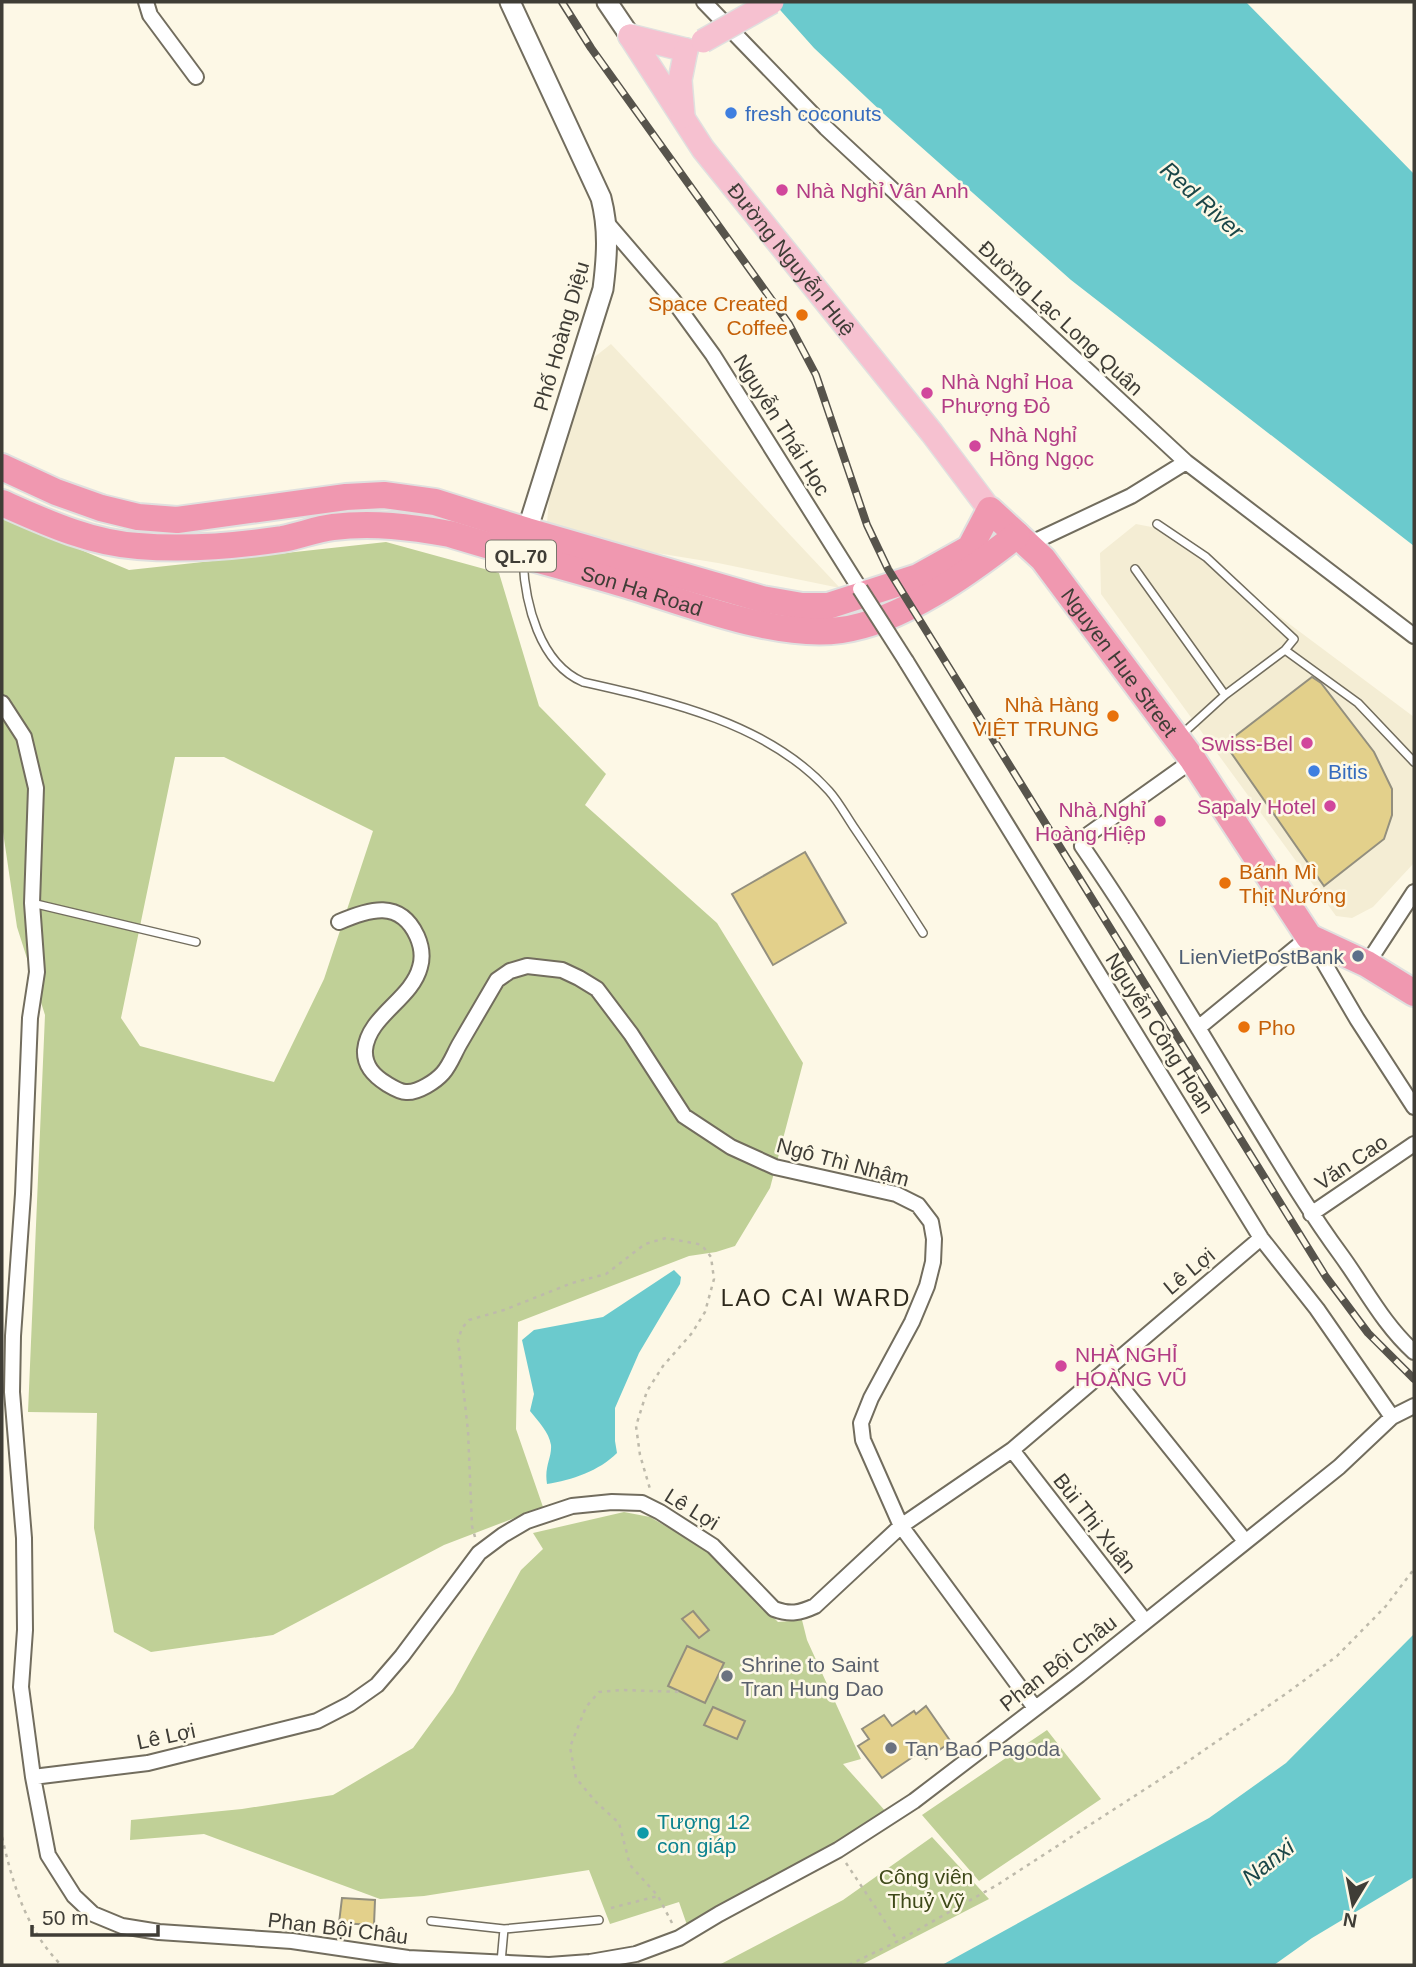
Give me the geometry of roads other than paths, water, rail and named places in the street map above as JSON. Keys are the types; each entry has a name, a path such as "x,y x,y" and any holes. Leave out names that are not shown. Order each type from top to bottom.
{"highway":[{"name":"Son Ha Road","path":"2,467 56,492 101,508 138,517 177,520 214,517 346,497 384,495 435,502 525,544 739,619 812,633 844,630 897,613 939,590 993,554 1022,540"},
{"name":"Son Ha Road","path":"2,503 59,528 99,540 136,546 174,548 224,545 283,538 331,527 371,524 408,526 525,544 802,606 828,606 918,577 970,548 990,510"},
{"name":"Nguyen Hue Street","path":"990,510 1043,559 1194,760 1309,937"},
{"path":"1309,937 1367,964 1414,993"}],"main road":[{"path":"684,124 680,80 695,46 772,2"},
{"path":"630,36 695,46"},
{"name":"Đường Nguyễn Huệ","path":"630,36 684,124 932,433 990,510"}],"street":[{"path":"146,2 149,15 196,77"},
{"name":"Phố Hoàng Diệu","path":"510,2 601,198 607,223 603,289 551,447 525,544"},
{"name":"Đường Nguyễn Huệ","path":"607,2 630,36"},
{"name":"Đường Lạc Long Quân","path":"704,2 825,128 1186,462 1414,636"},
{"name":"Nguyễn Thái Học","path":"607,223 673,300 713,355 905,661"},
{"path":"1022,540 1131,496 1186,462"},
{"name":"Nguyễn Công Hoan","path":"905,661 1261,1238 1317,1309 1392,1417"},
{"name":"Phan Bội Châu","path":"2,703 24,737 36,788 32,904 37,972 30,1018 12,1392 24,1538 25,1630 21,1687 33,1777 48,1855 74,1896 93,1914 122,1926 159,1932 292,1941 408,1958 549,1965 590,1962 636,1954 680,1938 838,1850 914,1801 1339,1467 1392,1417 1414,1406"},
{"name":"Nguyễn Công Hoan","path":"1194,760 1089,834 1082,846 1198,1028 1311,1214 1375,1308 1414,1352"},
{"path":"1367,964 1414,892"},
{"name":"Ngô Thì Nhậm","path":"339,922 365,911 394,912 404,918 418,939 422,952 421,965 415,980 371,1032 366,1043 365,1055 369,1069 378,1079 392,1087 406,1092 418,1090 443,1073 497,980 503,975 527,967 562,970 597,989 631,1034 684,1116 719,1140 775,1167 896,1194 918,1205 931,1222 933,1262 927,1286 912,1322 871,1398 861,1423 867,1450 901,1526 1035,1708"},
{"path":"1198,1028 1309,937 1357,1019 1414,1107"},
{"name":"Văn Cao","path":"1311,1214 1414,1144"},
{"name":"Lê Lợi","path":"33,1777 148,1763 317,1721 377,1685 479,1553 527,1521 572,1506 612,1502 642,1503 660,1511 713,1546 774,1609 787,1614 802,1612 815,1606 901,1526 1012,1450 1261,1238"},
{"path":"1107,1368 1245,1541"},
{"name":"Bùi Thị Xuân","path":"1012,1450 1145,1621"}],"lane":[{"path":"1157,524 1206,557 1294,639 1285,650 1225,695 1177,739"},
{"path":"525,544 524,586 546,648 559,667 583,682 675,706 735,726 771,745 802,766 829,792 923,933"},
{"path":"1136,569 1225,695"},
{"path":"1285,650 1358,703 1414,762"},
{"path":"32,904 197,942"},
{"path":"431,1921 504,1929 599,1920"},
{"path":"501,1962 504,1929"}],"water":[{"name":"Red River","path":"773,2 1246,2 1414,174 1414,546 1071,280 884,114 814,48"},
{"path":"674,1270 681,1277 680,1284 639,1353 615,1408 617,1453 585,1474 547,1484 546,1472 551,1445 546,1431 530,1411 534,1394 522,1340 534,1330 603,1317"},
{"name":"Nanxi","path":"1414,1634 1414,1877 1312,1938 1274,1965 942,1965 1209,1818 1286,1763"}],"railway":[{"path":"562,2 591,48 789,324 816,375 867,525 888,569 1326,1277 1368,1333 1414,1379"}],"place":[{"name":"fresh coconuts","path":"731,113"},
{"name":"Nhà Nghỉ Vân Anh","path":"782,190"},
{"name":"Space Created Coffee","path":"802,315"},
{"name":"Nhà Nghỉ Hoa Phượng Đỏ","path":"927,393"},
{"name":"Nhà Nghỉ Hồng Ngọc","path":"975,446"},
{"name":"Nhà Hàng VIỆT TRUNG","path":"1113,716"},
{"name":"Swiss-Bel","path":"1307,743"},
{"name":"Bitis","path":"1314,771"},
{"name":"Sapaly Hotel","path":"1330,806"},
{"name":"Nhà Nghỉ Hoàng Hiệp","path":"1160,821"},
{"name":"Bánh Mì Thịt Nướng","path":"1225,883"},
{"name":"LienVietPostBank","path":"1358,956"},
{"name":"Pho","path":"1244,1027"},
{"name":"NHÀ NGHỈ HOÀNG VŨ","path":"1061,1366"},
{"name":"Shrine to Saint Tran Hung Dao","path":"727,1676"},
{"name":"Tan Bao Pagoda","path":"891,1748"},
{"name":"Tượng 12 con giáp","path":"643,1833"}],"district":[{"name":"LAO CAI WARD","path":"816,1298"}],"park label":[{"name":"Công viên Thuỷ Vỹ","path":"926,1888"}]}
